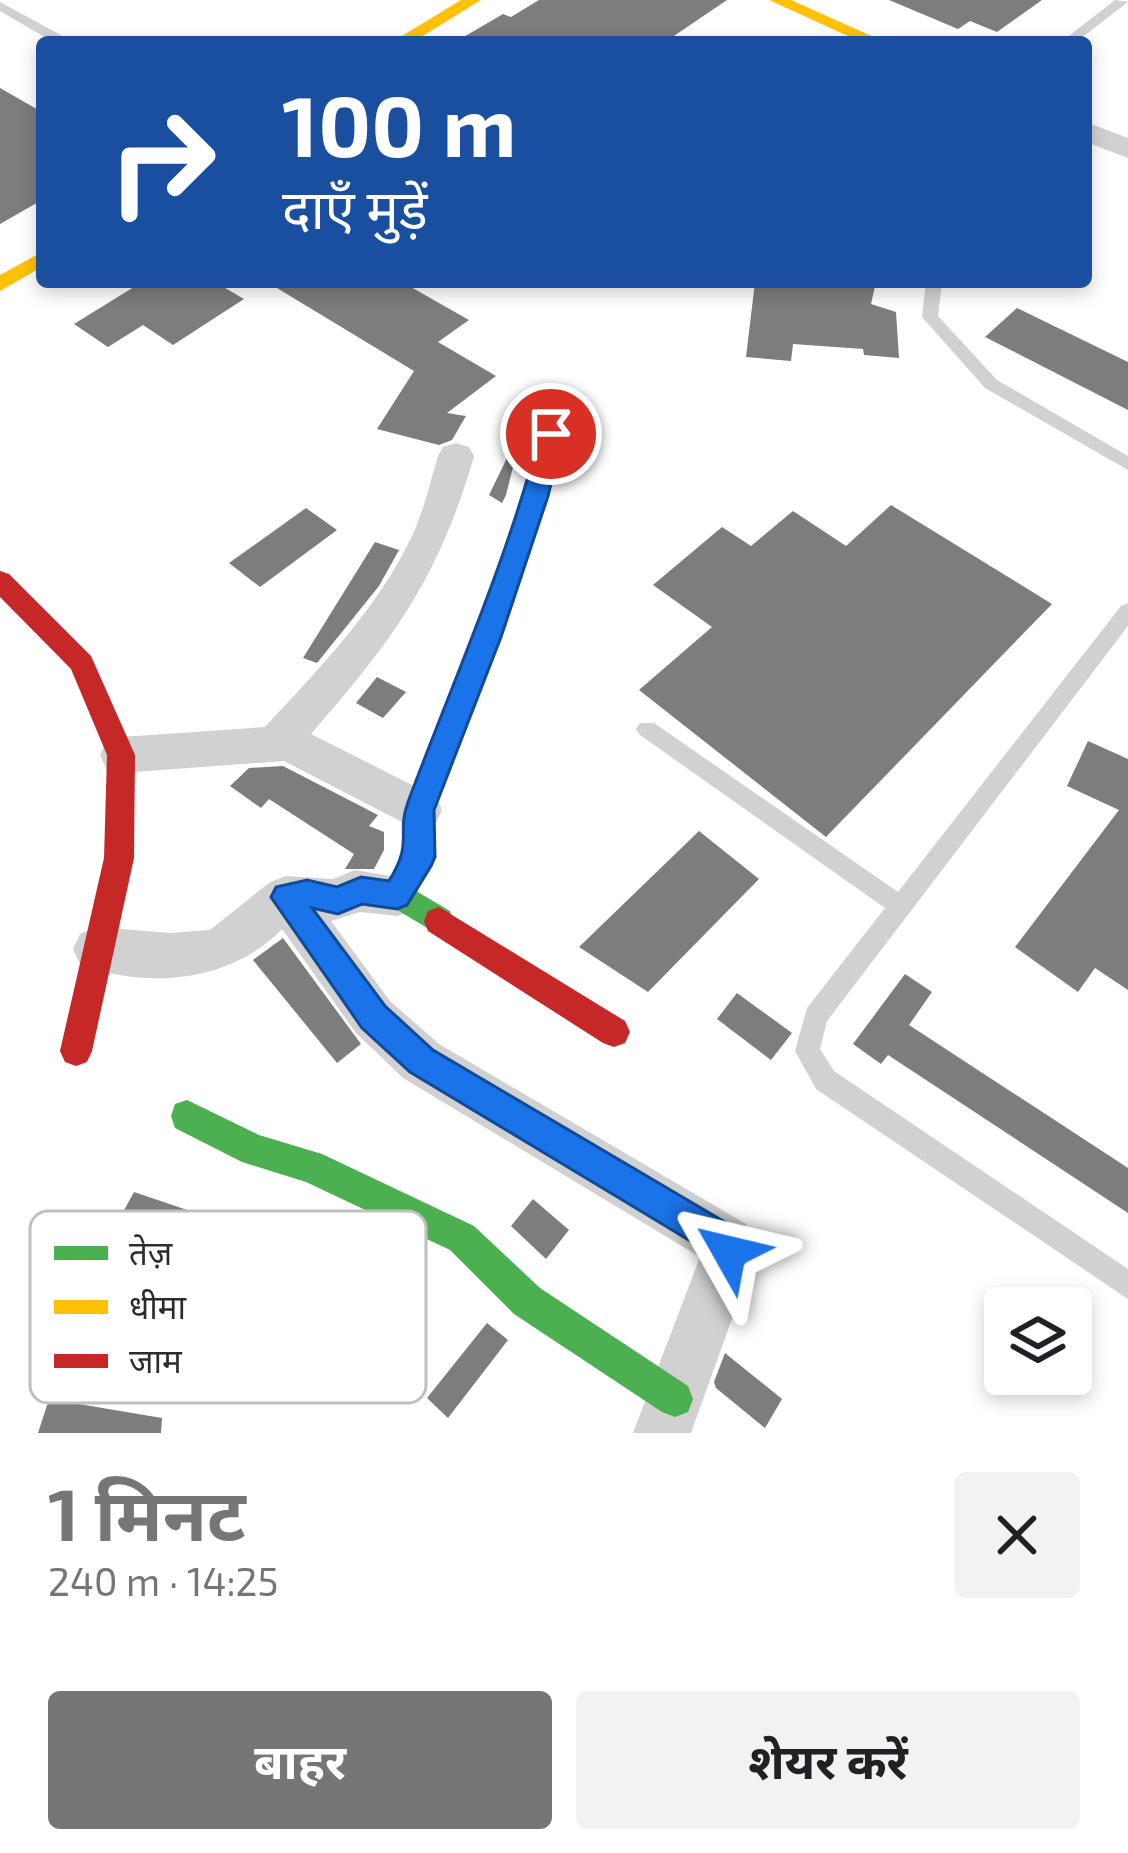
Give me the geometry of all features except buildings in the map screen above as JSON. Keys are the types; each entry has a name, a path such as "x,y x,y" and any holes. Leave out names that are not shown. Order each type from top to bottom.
{"street":[{"path":"411,36 473,0"},
{"path":"777,0 862,36"},
{"path":"1092,134 1128,149"},
{"path":"0,284 36,262"},
{"path":"397,895 421,857 420,810 488,637 536,496 559,402"},
{"path":"277,743 369,635 411,574 432,533 456,456"},
{"path":"0,581 82,663 121,755 119,858 76,1051"},
{"path":"121,755 288,742 420,810"},
{"path":"97,949 212,951 232,942 286,897 307,893 338,901 361,891 397,895 614,1032"},
{"path":"286,897 374,1017 421,1061 727,1243 729,1252 668,1416 527,1301 462,1238 426,1221"},
{"path":"188,1116 254,1150 310,1166 405,1211"}],"lane":[{"path":"1076,36 1123,0"},
{"path":"0,6 52,36"},
{"path":"933,288 930,317 991,384 1128,464"},
{"path":"1128,610 815,1016 808,1051 825,1081 1128,1285"},
{"path":"647,729 900,906"}],"traffic: fast":[{"path":"439,921 397,895 421,857 420,810 488,637 536,496 559,402"},
{"path":"187,1116 254,1150 310,1166 405,1211"},
{"path":"426,1221 462,1238 527,1301 675,1399"}],"traffic: slow":[{"path":"411,36 473,0"},
{"path":"777,0 862,36"},
{"path":"0,284 36,262"}],"traffic: jam":[{"path":"0,581 82,663 121,755 119,858 76,1051"},
{"path":"439,921 614,1032"}],"route":[{"path":"551,434 536,496 508,566 488,637 420,810 421,857 397,895 355,891 338,901 307,893 286,897 374,1017 421,1061 727,1243 729,1252"}]}
